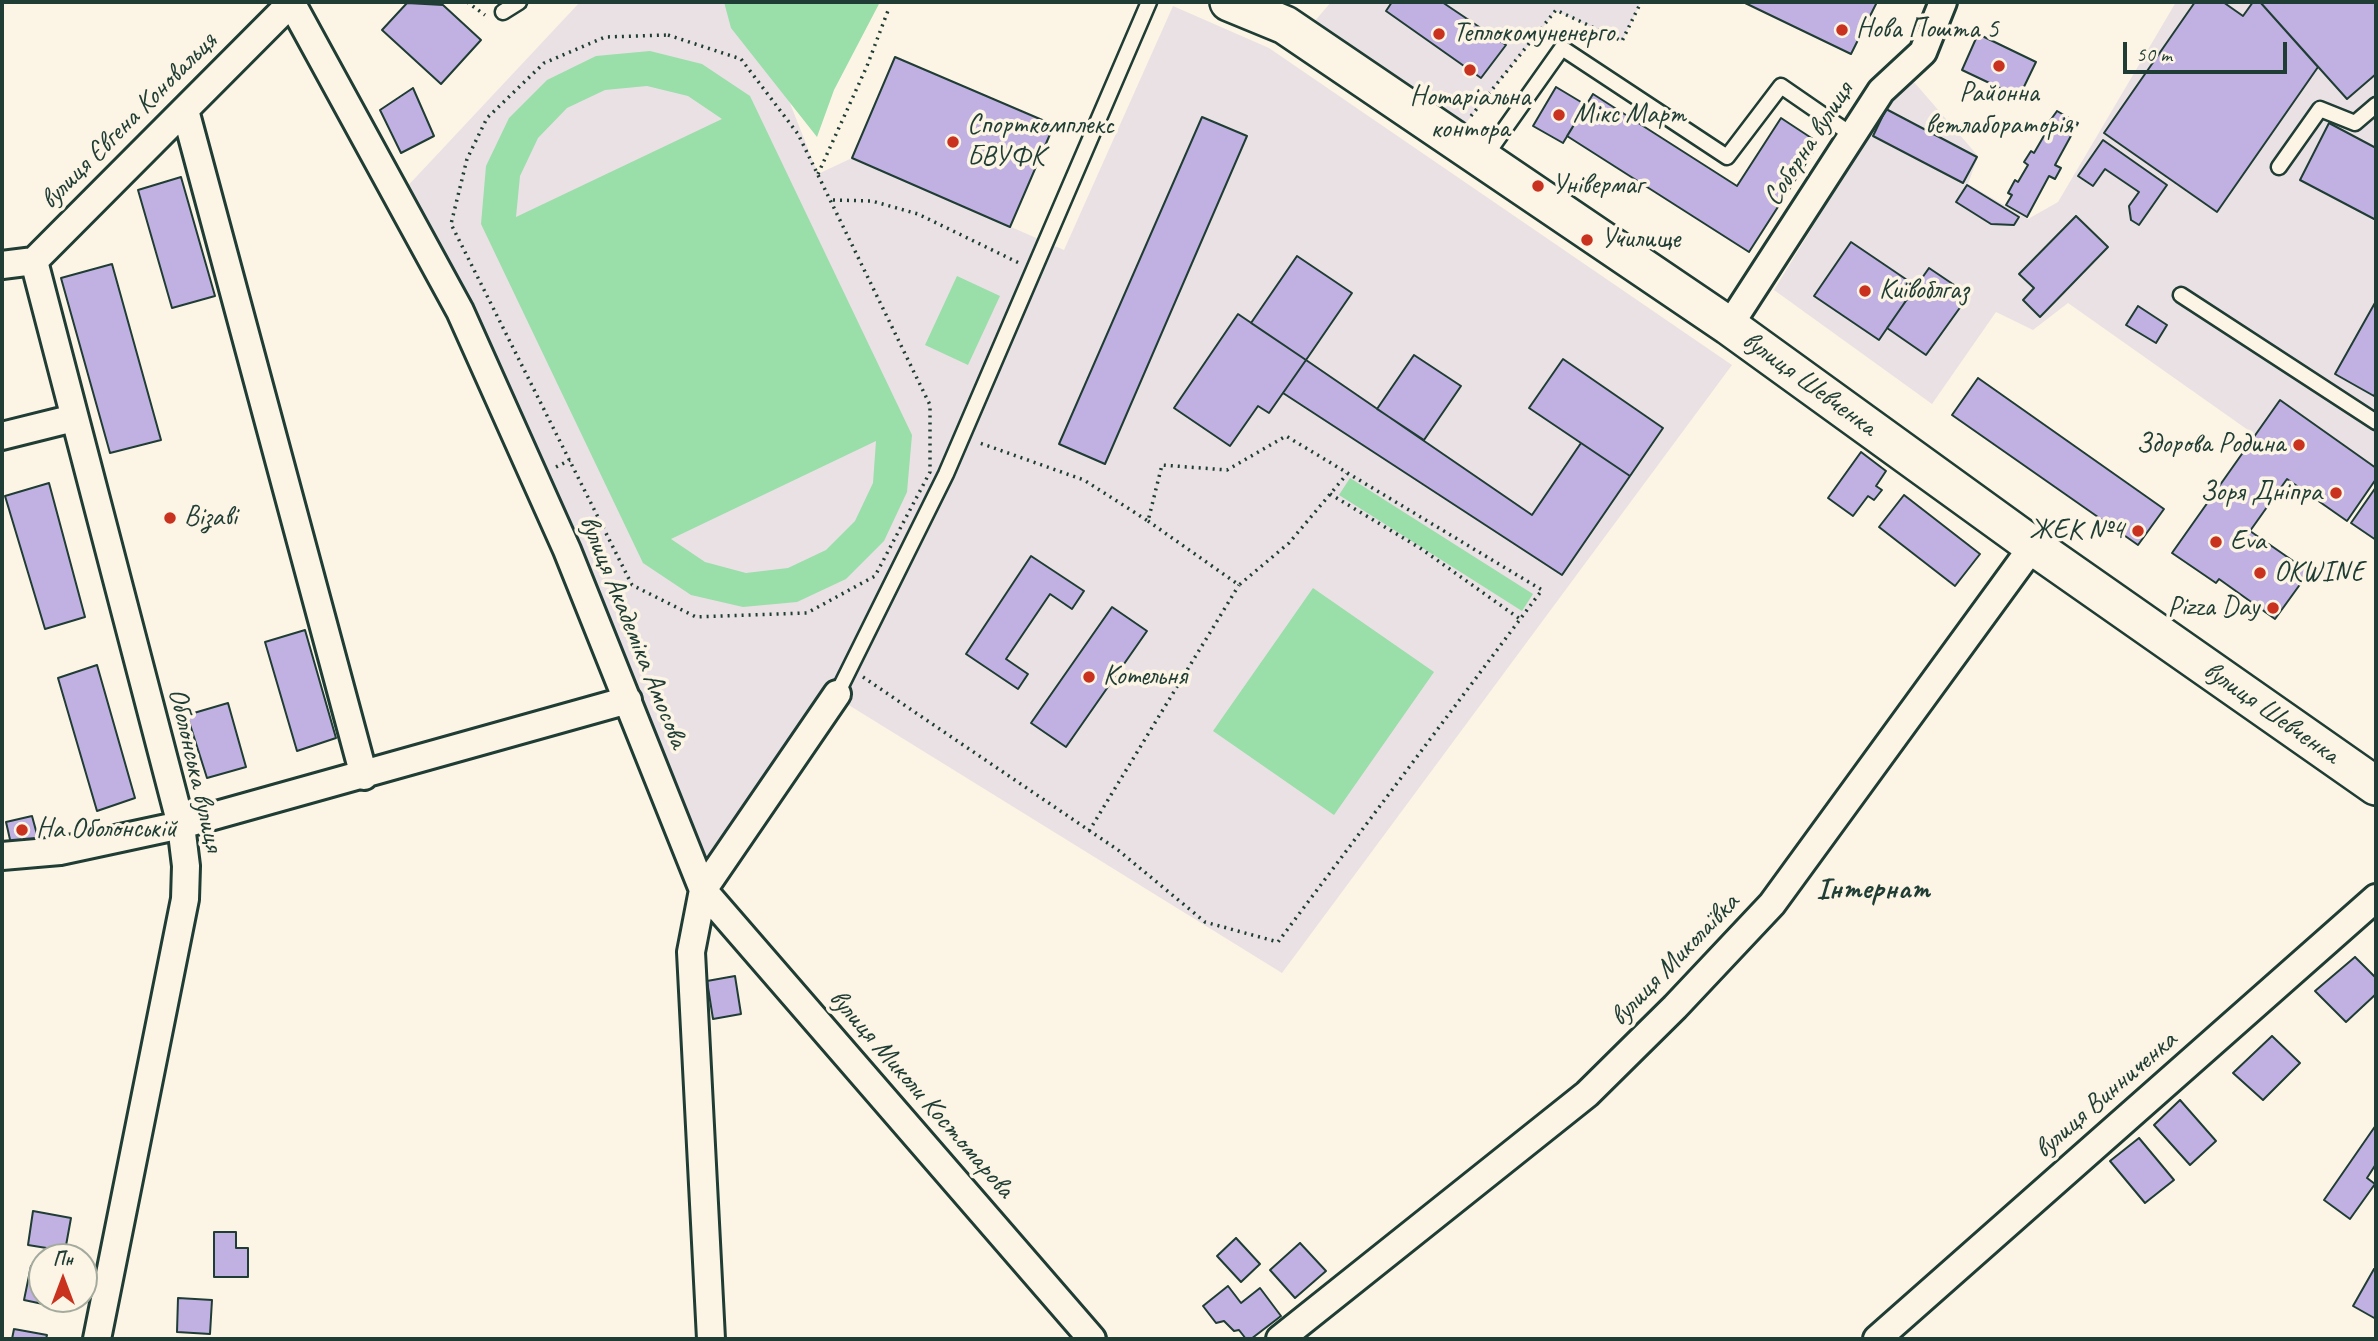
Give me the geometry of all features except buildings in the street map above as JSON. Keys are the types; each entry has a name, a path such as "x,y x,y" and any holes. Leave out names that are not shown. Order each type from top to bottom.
{"street":[{"name":"вулиця Євгена Коновальця","path":"34,261 291,2"},
{"name":"вулиця Академіка Амосова","path":"291,2 460,311 567,550 703,890"},
{"name":"вулиця Шевченка","path":"1229,2 1285,25 1729,326 2033,546 2376,786"},
{"name":"Соборна вулиця","path":"1729,326 1881,91 1923,52 1943,2"},
{"path":"185,110 364,776"},
{"path":"2,265 34,261"},
{"name":"Оболонська вулиця","path":"34,261 181,825 186,866 185,899 97,1339"},
{"path":"2,436 74,418"},
{"name":"вулиця Миколаївка","path":"1280,1339 1587,1094 1675,1007 1772,904 2033,546"},
{"path":"711,1339 691,952 703,890 837,694"},
{"path":"2,856 60,851 181,825 628,700"},
{"name":"вулиця Миколи Костомарова","path":"703,890 1092,1339"},
{"name":"вулиця Винниченка","path":"1877,1339 2376,898"}],"lane":[{"path":"503,12 519,2"},
{"path":"837,694 962,436 1149,2"},
{"path":"1494,144 1562,48 1727,157 1781,86 1852,135"},
{"path":"2279,167 2320,109 2355,123 2376,105"},
{"path":"2181,295 2376,422"}],"path":[{"path":"818,174 867,66 889,8"},
{"path":"668,35 741,59 798,134 832,200 930,405 930,472 875,576 807,613 696,617 632,585 470,263 451,224 467,159 487,118 544,63 605,37 668,35"},
{"path":"832,200 872,201 918,215 1033,270"},
{"path":"962,436 1084,480 1239,585"},
{"path":"850,668 1118,850 1205,922 1278,943 1542,590 1286,436 1227,470 1162,465 1148,521"},
{"path":"1090,831 1239,585 1289,543 1348,474"},
{"path":"1330,494 1420,548 1520,619"}],"shaded area":[{"path":"580,2 750,2 818,174 852,158 1064,250 1173,6 1269,48 1732,365 1282,973 826,691 705,861 402,192"},
{"path":"1331,2 1641,2 1622,41 1556,11 1465,124 1314,22"},
{"path":"2176,2 2376,2 2376,468 2280,401 2255,435 2068,303 2033,330 1996,312 1932,404 1774,290 1892,97 1914,82 1978,156 1968,184 2028,219 2058,202"}],"green space":[{"path":"724,2 880,2 834,90 817,137 731,28"},
{"path":"650,51 702,64 750,96 912,435 907,492 884,541 846,579 797,602 743,607 691,595 643,563 481,224 486,166 509,118 547,80 596,56","holes":["647,86 688,96 722,119 516,217 520,176 538,138 567,108 605,90","876,441 873,483 855,521 826,550 788,568 746,573 705,562 671,539"]},
{"path":"957,276 1000,296 968,365 925,345"},
{"path":"1350,478 1533,594 1522,611 1339,495"},
{"path":"1313,588 1434,672 1334,815 1213,731"}],"place":[{"name":"Нова Пошта 5","path":"1842,30"},
{"name":"Теплокомуненерго","path":"1439,34"},
{"name":"Районна ветлабораторія","path":"1999,66"},
{"name":"Нотаріальна контора","path":"1470,70"},
{"name":"Мікс Март","path":"1559,115"},
{"name":"Спорткомплекс БВУФК","path":"953,142"},
{"name":"Універмаг","path":"1538,186"},
{"name":"Училище","path":"1587,240"},
{"name":"Київоблгаз","path":"1865,291"},
{"name":"Здорова Родина","path":"2299,445"},
{"name":"Зоря Дніпра","path":"2336,493"},
{"name":"Візаві","path":"170,518"},
{"name":"ЖЕК №4","path":"2138,531"},
{"name":"Eva","path":"2216,542"},
{"name":"OKWINE","path":"2260,573"},
{"name":"Pizza Day","path":"2273,608"},
{"name":"Котельня","path":"1089,677"},
{"name":"На Оболонській","path":"22,830"}],"district":[{"name":"Інтернат","path":"1873,890"}]}
